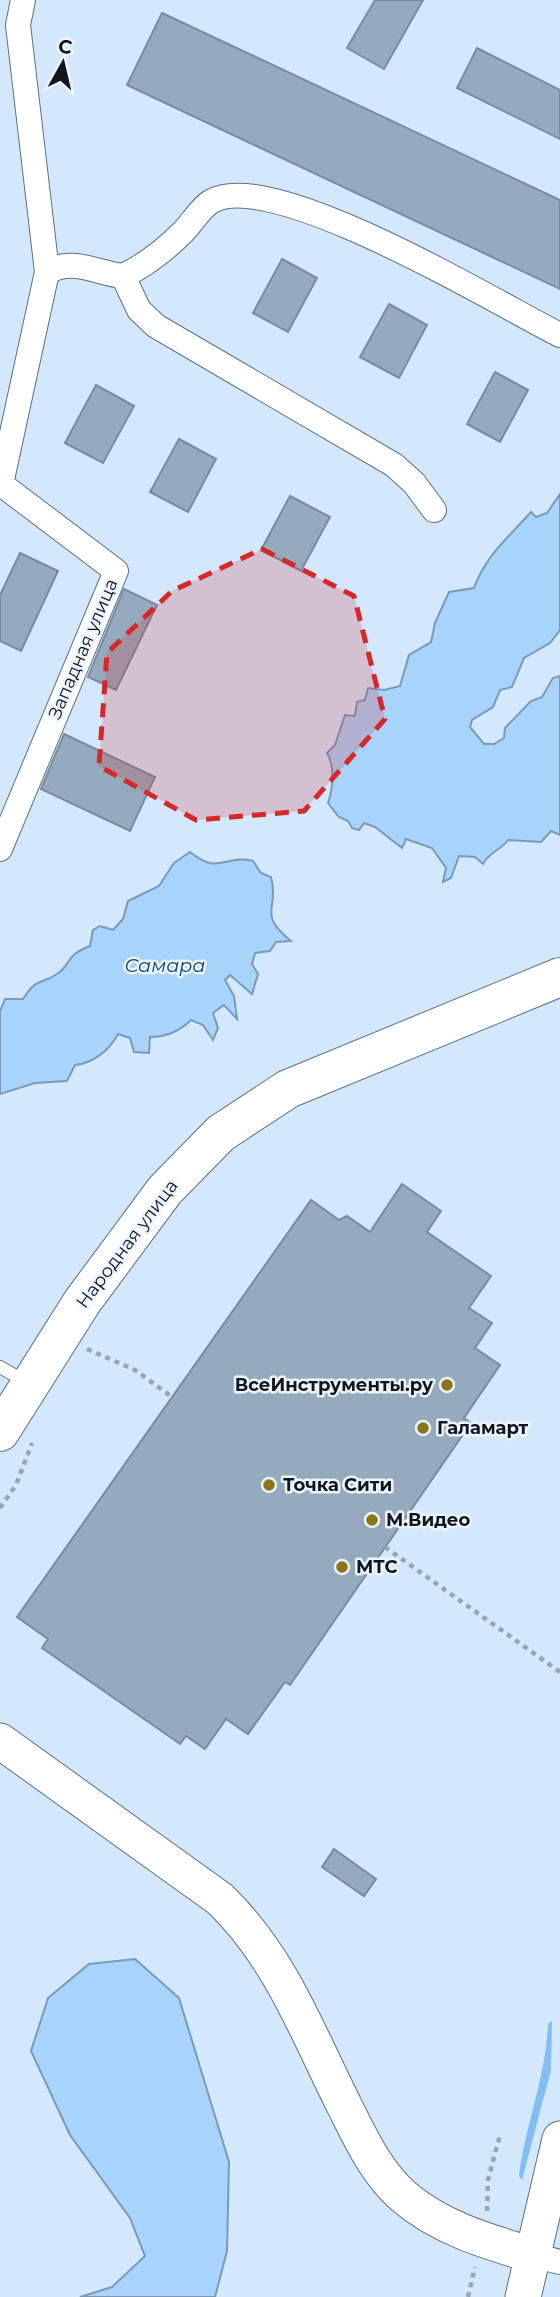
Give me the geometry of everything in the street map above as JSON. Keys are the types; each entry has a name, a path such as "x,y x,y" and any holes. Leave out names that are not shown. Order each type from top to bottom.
{"main road":[{"name":"Народная улица","path":"17,1435 15,1375 82,1302 165,1190 221,1133 288,1089 560,977"}],"street":[{"name":"Западная улица","path":"0,849 116,571 1,484 47,272 18,25 23,0"},
{"path":"47,272 58,266 72,264 123,276 157,256 211,201 247,195 289,204 330,219 404,253 560,335"},
{"path":"123,276 139,310 156,326 394,465 414,483 434,510"},
{"path":"0,1741 220,1899 241,1920 267,1952 295,2003 367,2151 401,2194 444,2224 480,2240 546,2259"},
{"path":"523,2297 546,2259 560,2139"}],"path":[{"path":"79,1359 83,1347 135,1370 172,1397"},
{"path":"0,1508 16,1485 17,1435"},
{"path":"385,1548 560,1672"},
{"path":"485,2222 488,2180 500,2136"},
{"path":"468,2297 476,2261"}],"highlighted area":[{"path":"262,549 354,596 385,719 304,811 196,820 99,766 107,653 172,591"}],"shaded area":[{"path":"552,2021 551,2070 522,2180 519,2176 522,2157 543,2063 548,2024"}],"water":[{"path":"560,494 560,630 550,643 524,658 512,687 500,690 493,707 472,720 470,727 484,744 494,744 504,738 505,728 531,701 542,697 553,678 560,676 560,835 551,831 541,842 508,840 483,864 475,857 459,856 451,878 443,882 446,868 432,848 406,839 402,848 375,827 364,823 359,830 352,828 348,821 339,817 328,803 332,778 327,753 335,745 345,715 355,716 357,702 365,700 368,688 384,690 400,686 409,655 431,642 435,623 449,592 474,588 491,556 506,539 531,512 536,517 547,513"},
{"name":"Самара","path":"190,852 208,863 215,864 235,860 253,861 261,873 271,877 271,910 274,924 291,941 276,942 270,951 255,953 252,964 258,974 252,994 230,975 225,980 234,996 237,1019 224,1005 213,1013 218,1028 213,1040 203,1025 191,1020 172,1033 150,1037 149,1053 134,1052 130,1038 118,1034 100,1055 75,1065 67,1081 35,1083 0,1094 0,1011 5,999 23,999 36,984 57,974 72,956 90,946 93,930 100,926 113,930 123,919 128,901 159,886 174,863"},
{"path":"135,1959 179,1998 229,2162 227,2251 215,2297 80,2297 112,2287 145,2256 130,2218 70,2135 31,2051 48,1998 89,1964"}],"building":[{"path":"375,0 423,0 384,69 347,48"},
{"path":"162,13 560,200 560,289 127,85"},
{"path":"477,48 560,90 560,139 457,88"},
{"path":"282,259 317,278 288,332 253,313"},
{"path":"389,304 427,325 399,378 360,357"},
{"path":"495,372 528,390 500,442 467,424"},
{"path":"96,385 134,406 103,463 65,443"},
{"path":"179,439 216,459 188,512 150,492"},
{"path":"290,496 330,517 301,571 261,550"},
{"path":"20,553 58,571 21,651 0,641 0,595"},
{"path":"124,589 157,605 116,690 88,677"},
{"path":"64,734 155,777 130,831 41,789"},
{"name":"Точка Сити","path":"402,1184 441,1211 427,1232 491,1276 469,1308 492,1323 475,1348 500,1365 464,1418 471,1423 290,1685 285,1682 248,1734 226,1719 205,1749 186,1736 180,1744 42,1648 48,1639 17,1617 311,1200 339,1220 347,1216 370,1232"},
{"path":"334,1849 376,1879 364,1896 322,1867"}],"place":[{"name":"ВсеИнструменты.ру","path":"447,1385"},
{"name":"Галамарт","path":"423,1428"},
{"name":"Точка Сити","path":"269,1485"},
{"name":"М.Видео","path":"372,1520"},
{"name":"МТС","path":"342,1567"}]}
